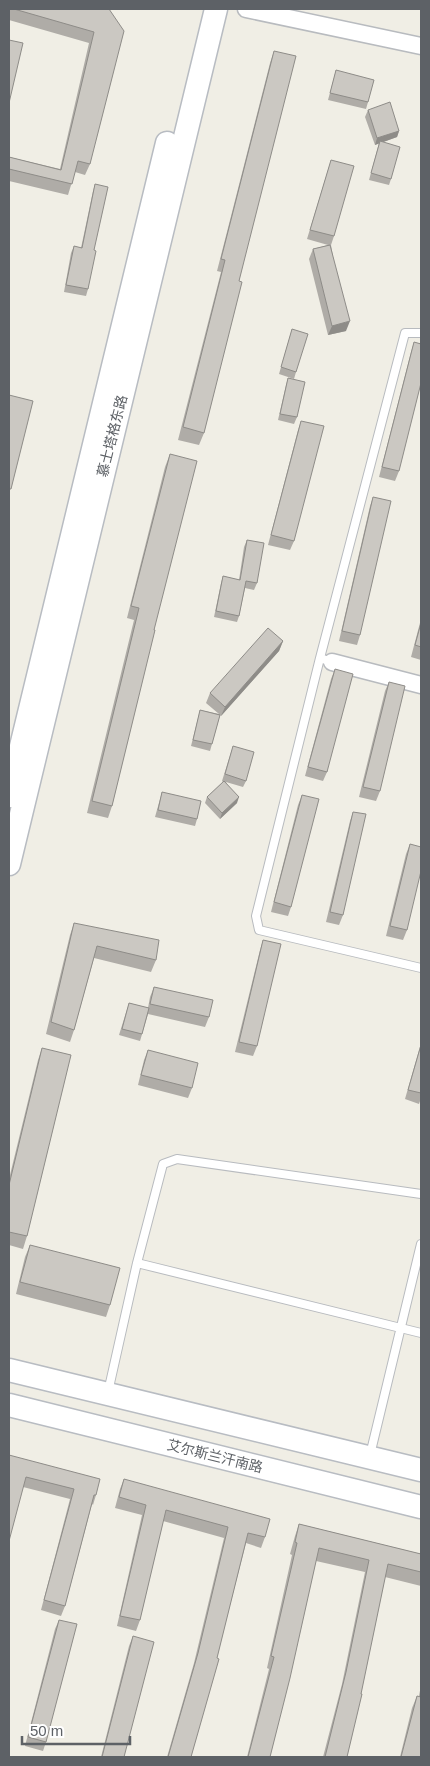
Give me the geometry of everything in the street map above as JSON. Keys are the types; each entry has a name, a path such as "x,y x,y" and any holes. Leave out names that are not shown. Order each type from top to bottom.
{"main road":[{"name":"慕士塔格东路","path":"9,796 15,741 200,9"},
{"name":"慕士塔格东路","path":"9,864 216,9"},
{"path":"9,1370 421,1470"},
{"name":"艾尔斯兰汗南路","path":"9,1405 421,1507"}],"street":[{"path":"246,9 421,46"},
{"path":"326,660 421,685"}],"lane":[{"path":"421,333 405,333 326,660 256,916 259,930 421,968"},
{"path":"107,1394 137,1262 163,1164 177,1159 421,1194"},
{"path":"370,1457 421,1244"},
{"path":"137,1262 421,1333"}],"building":[{"path":"14,9 109,9 124,31 90,164 78,161 72,184 9,169 9,157 61,170 94,32"},
{"path":"9,40 23,43 9,103"},
{"path":"274,51 296,56 239,281 242,282 204,433 183,427 225,260 221,259"},
{"path":"336,70 374,80 368,102 330,93"},
{"path":"390,102 399,131 377,138 368,110"},
{"path":"380,141 400,147 391,179 371,173"},
{"path":"331,160 354,166 334,236 310,230"},
{"path":"95,184 108,187 94,250 96,251 88,289 66,285 74,246 82,248"},
{"path":"330,245 350,321 332,326 313,249"},
{"path":"292,329 308,334 296,372 281,367"},
{"path":"414,342 421,344 421,383 399,471 382,467"},
{"path":"288,378 305,382 297,417 280,414"},
{"path":"9,395 33,401 11,489 9,489"},
{"path":"301,421 324,426 294,541 271,535"},
{"path":"170,454 197,461 112,806 92,801 139,608 131,606"},
{"path":"373,497 391,501 360,635 342,631"},
{"path":"247,540 264,543 257,583 246,581 239,616 216,611 223,576 240,580"},
{"path":"421,623 421,647 415,645"},
{"path":"268,628 283,641 225,707 210,693"},
{"path":"335,669 353,674 327,772 308,767"},
{"path":"389,682 405,686 380,791 363,787"},
{"path":"200,710 220,715 212,744 193,740"},
{"path":"233,746 254,752 246,781 225,774"},
{"path":"224,781 239,797 222,813 207,797"},
{"path":"162,792 201,801 197,819 158,810"},
{"path":"302,795 319,799 291,907 274,902"},
{"path":"353,812 366,814 343,915 330,912"},
{"path":"410,844 421,847 421,871 407,930 390,926"},
{"path":"74,923 159,940 156,960 97,946 74,1030 51,1022"},
{"path":"263,940 281,944 257,1046 239,1042"},
{"path":"154,987 213,1000 209,1017 150,1004"},
{"path":"129,1003 149,1008 142,1034 122,1029"},
{"path":"421,1045 421,1093 408,1090"},
{"path":"42,1048 71,1055 27,1236 9,1232 9,1185"},
{"path":"148,1050 198,1063 192,1088 141,1075"},
{"path":"30,1245 120,1268 110,1305 20,1282"},
{"path":"9,1455 100,1479 96,1495 94,1495 65,1606 44,1600 74,1489 26,1477 9,1541"},
{"path":"124,1479 270,1519 265,1537 248,1533 217,1658 219,1659 191,1757 168,1757 198,1653 228,1527 166,1510 140,1620 120,1616 146,1505 119,1497"},
{"path":"299,1524 421,1554 421,1572 388,1564 362,1694 347,1757 325,1757 346,1672 369,1560 319,1548 270,1757 248,1757 274,1657 271,1656 297,1543 295,1542"},
{"path":"59,1620 77,1624 46,1742 28,1737"},
{"path":"133,1636 154,1642 124,1757 102,1757"},
{"path":"417,1696 421,1697 421,1757 401,1757"}]}
